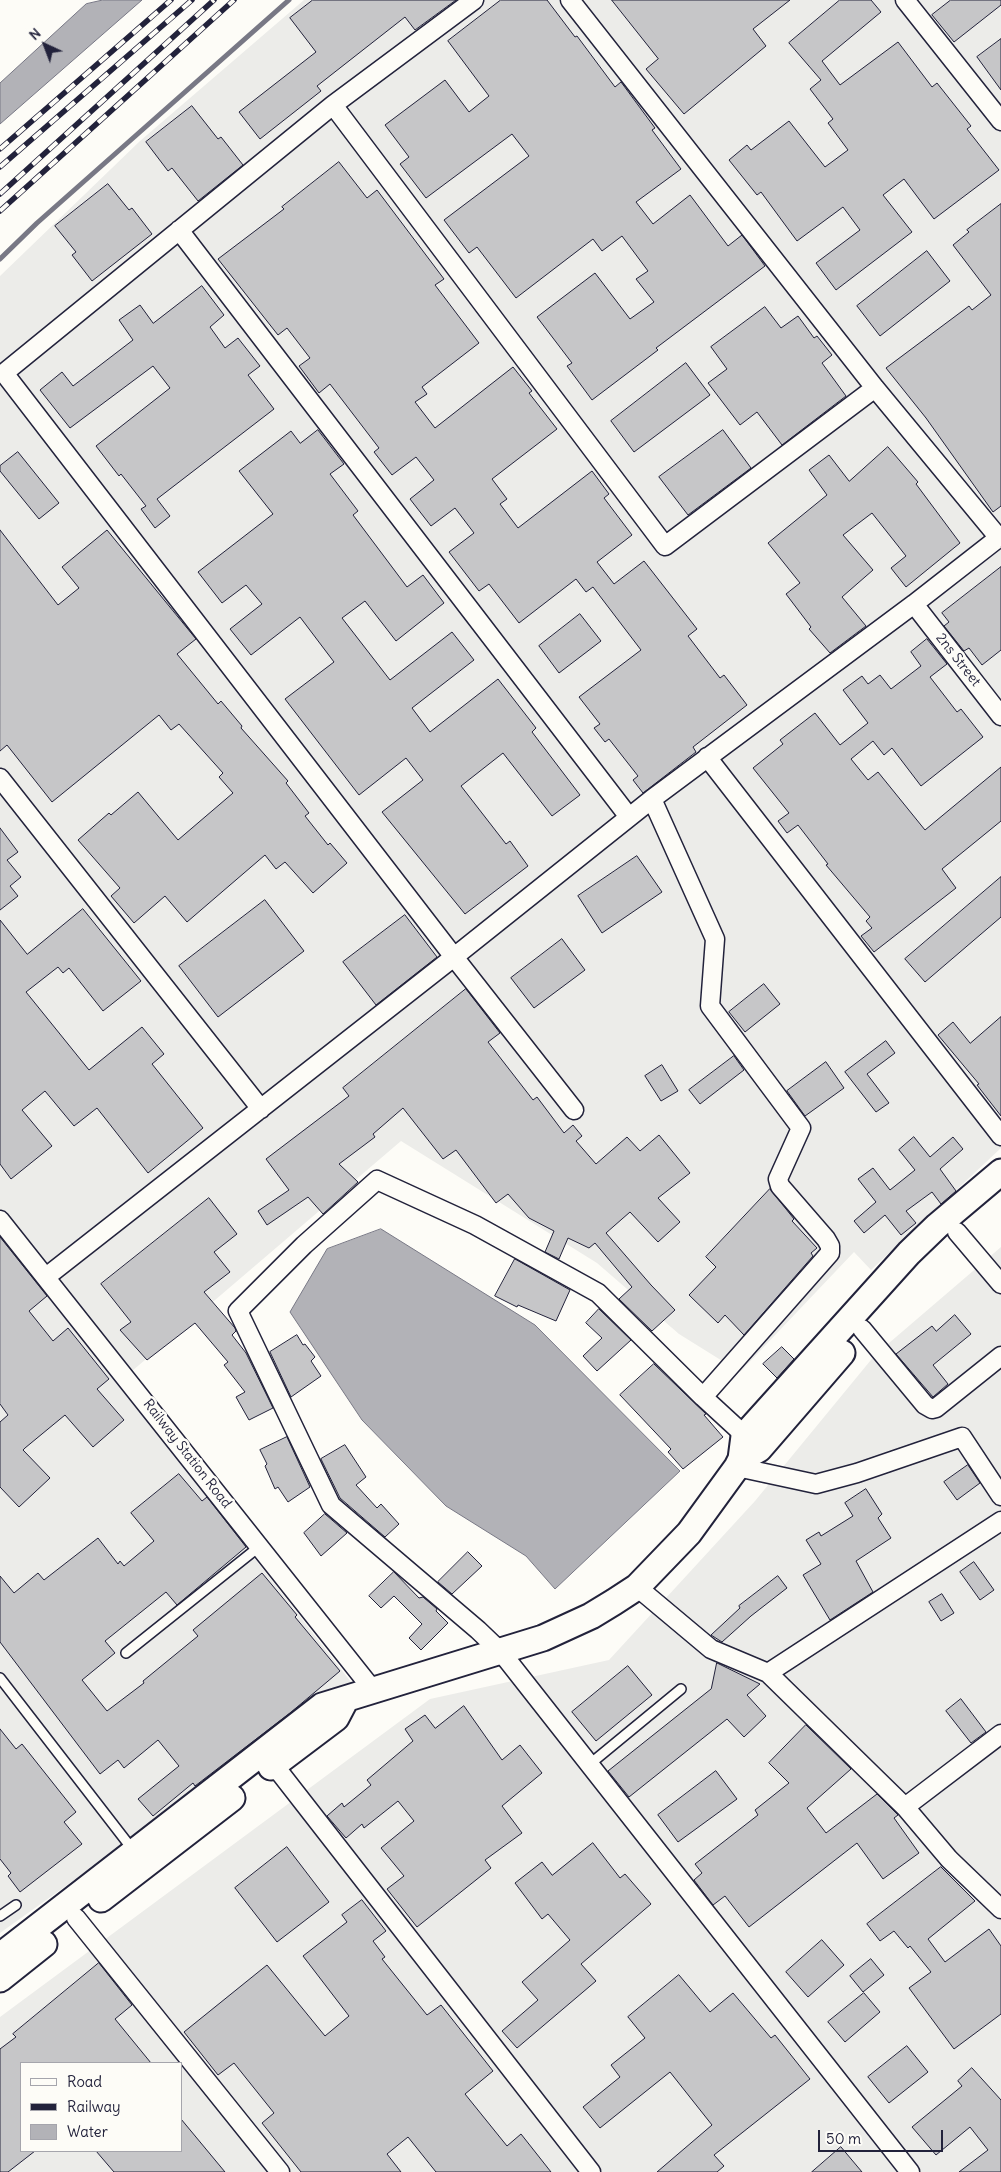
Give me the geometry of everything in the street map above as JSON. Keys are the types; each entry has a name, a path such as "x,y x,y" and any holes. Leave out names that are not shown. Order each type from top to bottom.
{"main road":[{"path":"0,1956 322,1706 543,1638 592,1616 637,1587 690,1532 745,1453 909,1253 937,1226 1001,1172"},
{"path":"745,1453 929,1256 1001,1194"},
{"path":"0,1979 76,1918 336,1718 346,1699"}],"street":[{"path":"474,0 333,105 4,373 574,1110"},
{"path":"46,1277 652,799 914,604 1000,537 875,388 570,0"},
{"path":"905,0 1001,121"},
{"path":"333,105 665,546 875,388"},
{"path":"179,230 629,817"},
{"name":"2ns Street","path":"914,604 1001,716"},
{"path":"707,757 1001,1136"},
{"path":"0,778 261,1109"},
{"path":"652,799 715,939 710,1006 802,1128 779,1174 780,1186 830,1246 830,1253 702,1397"},
{"path":"910,2172 501,1652 478,1630 331,1505 238,1311 304,1245 377,1180 476,1225 598,1293 702,1397 745,1453 816,1484 857,1473 962,1437 1001,1496"},
{"name":"Railway Station Road","path":"0,1220 374,1690"},
{"path":"956,1232 1001,1284"},
{"path":"862,1329 925,1404 932,1409 936,1408 1001,1356"},
{"path":"768,1673 1001,1521"},
{"path":"637,1587 711,1649 768,1673 905,1807 950,1859 1001,1909"},
{"path":"905,1807 1001,1734"},
{"path":"274,1765 591,2172"},
{"path":"76,1918 280,2172"}],"lane":[{"path":"126,1653 260,1546"},
{"path":"0,1678 135,1852"},
{"path":"590,1764 681,1689"},
{"path":"0,1916 16,1905"}],"shaded area":[{"path":"304,0 1001,0 1001,1148 871,1270 854,1252 740,1372 679,1334 597,1263 401,1141 118,1383 351,1682 0,1933 0,276 140,141"},
{"path":"1001,1247 1001,2172 0,2172 0,2017 430,1699 609,1660 755,1501 875,1355"}],"water":[{"path":"103,0 142,0 0,124 0,83 86,4"},
{"path":"381,1229 535,1325 680,1471 555,1589 526,1556 446,1506 362,1420 290,1312 327,1249"}],"building":[{"path":"313,0 456,0 415,30 405,17 317,86 321,91 260,139 239,112 316,52 290,18"},
{"path":"501,0 547,0 615,87 621,82 655,128 652,130 681,169 636,202 653,224 690,195 728,246 742,235 765,266 656,348 658,350 592,400 567,366 572,363 537,317 595,273 630,319 654,302 636,279 648,271 622,236 602,251 593,239 516,298 477,247 469,253 444,220 529,156 512,134 426,198 400,164 409,157 385,125 445,80 469,112 489,96 448,41"},
{"path":"612,0 790,0 753,29 766,46 684,114 646,69 658,59"},
{"path":"840,0 871,0 881,12 822,61 840,85 898,42 932,87 937,83 971,126 967,129 999,170 934,219 904,179 883,195 912,232 836,290 816,263 860,230 843,207 797,241 761,192 757,195 729,160 747,145 751,150 789,121 825,167 848,150 828,123 833,119 810,89 821,80 789,43"},
{"path":"951,0 1001,0 1001,5 954,42 932,15"},
{"path":"1001,39 1001,90 977,57"},
{"path":"192,106 218,139 221,137 243,165 198,201 172,168 168,171 146,142"},
{"path":"339,162 367,198 377,190 444,279 435,285 479,343 422,387 427,394 415,402 435,428 513,367 532,391 529,393 557,429 492,479 507,499 500,504 518,528 592,471 609,494 604,498 632,535 597,562 614,584 644,561 697,629 688,636 720,678 724,675 747,705 693,747 696,752 643,793 633,780 638,776 609,739 605,742 594,728 600,724 579,697 641,650 593,587 586,592 576,579 519,623 489,584 479,591 449,552 474,533 455,508 431,526 410,499 434,480 416,457 392,475 374,452 379,448 330,384 319,393 299,366 310,358 287,328 278,335 218,259 284,209 282,207"},
{"path":"108,184 129,210 132,208 152,234 92,281 72,255 76,252 55,226"},
{"path":"1001,204 1001,506 993,512 926,418 886,368 969,306 972,310 991,295 953,245 969,232 967,230"},
{"path":"927,251 950,281 880,336 857,306"},
{"path":"202,286 224,315 210,327 225,348 238,338 260,366 248,375 274,409 157,499 170,516 155,528 141,509 146,506 121,474 119,476 96,446 170,388 153,366 70,428 40,390 62,372 73,386 133,340 119,320 140,305 153,323"},
{"path":"765,307 781,328 798,316 814,338 817,336 832,355 822,363 846,396 782,445 757,412 740,425 708,383 727,369 711,347"},
{"path":"686,363 710,395 634,452 611,421"},
{"path":"318,430 344,464 330,474 358,511 353,515 407,587 423,575 444,603 396,641 365,601 342,618 390,680 452,632 474,660 412,708 430,732 498,679 536,728 532,732 580,795 552,816 503,753 461,786 506,844 510,841 528,866 465,914 382,812 423,780 406,758 359,795 285,699 334,662 300,617 251,655 230,629 262,604 246,585 222,603 198,572 273,514 239,471 291,431 300,443"},
{"path":"723,430 751,468 688,515 659,477"},
{"path":"888,447 918,482 916,484 960,543 906,587 891,568 906,556 872,513 843,535 873,570 842,597 866,626 830,653 809,629 811,627 786,594 800,583 768,543 827,495 809,470 829,455 849,481"},
{"path":"18,452 59,503 39,519 0,471 0,466"},
{"path":"0,530 58,605 79,588 62,567 107,530 196,639 177,654 218,704 221,701 242,726 241,728 288,781 286,783 309,813 305,816 328,845 330,843 347,863 313,893 285,862 276,869 265,855 187,922 165,896 134,923 111,896 120,888 78,840 109,813 111,815 138,792 178,840 233,793 219,777 223,773 179,724 171,730 159,715 52,802 7,745 0,751"},
{"path":"1001,567 1001,650 982,665 969,648 964,651 944,626 949,622 942,613"},
{"path":"580,614 601,641 559,673 539,646"},
{"path":"927,639 947,664 930,677 957,712 961,709 983,737 921,786 892,748 884,755 873,741 851,759 868,780 878,772 925,830 1001,767 1001,821 942,869 956,888 874,952 861,936 872,928 866,921 870,917 826,865 828,864 798,825 787,833 778,821 789,813 753,768 783,744 780,740 815,713 840,745 868,723 843,690 862,676 868,684 880,675 891,689 921,666 911,652"},
{"path":"0,828 18,852 7,860 21,877 10,886 18,896 0,910"},
{"path":"637,856 662,892 602,933 578,896"},
{"path":"1001,877 1001,917 925,982 905,959"},
{"path":"265,900 304,951 218,1017 179,966"},
{"path":"83,909 141,981 103,1011 69,968 63,973 58,967 26,992 89,1070 142,1027 164,1054 152,1064 203,1128 148,1173 97,1108 74,1126 45,1091 22,1110 52,1146 11,1179 0,1164 0,920 27,954"},
{"path":"405,915 437,957 376,1005 343,962"},
{"path":"562,939 585,970 534,1008 511,978"},
{"path":"764,984 780,1004 745,1032 729,1012"},
{"path":"466,989 500,1033 488,1042 533,1100 537,1097 564,1133 573,1125 582,1136 576,1141 596,1164 627,1137 640,1151 659,1135 690,1173 658,1198 680,1222 658,1242 630,1212 606,1233 675,1310 652,1331 619,1299 632,1287 595,1243 589,1248 568,1238 559,1259 545,1252 554,1231 529,1218 508,1194 496,1203 456,1150 443,1159 403,1108 373,1134 375,1137 339,1164 358,1182 323,1214 308,1197 267,1225 258,1211 289,1190 266,1159 349,1096 343,1088"},
{"path":"1001,1017 1001,1116 977,1085 979,1084 938,1035 953,1022 970,1043"},
{"path":"886,1041 895,1053 867,1074 889,1103 876,1112 845,1072"},
{"path":"734,1056 744,1070 700,1104 689,1090"},
{"path":"826,1062 844,1088 805,1116 787,1091"},
{"path":"662,1065 678,1091 661,1101 645,1076"},
{"path":"914,1137 930,1157 953,1137 963,1149 940,1169 956,1191 941,1204 932,1192 906,1211 916,1223 901,1235 885,1215 864,1233 854,1221 876,1202 858,1179 873,1168 890,1190 915,1170 899,1150"},
{"path":"770,1189 794,1219 792,1221 817,1248 811,1253 813,1256 744,1335 725,1315 718,1323 689,1295 716,1267 706,1257"},
{"path":"209,1198 237,1234 214,1252 230,1272 204,1292 235,1328 236,1331 232,1335 246,1353 273,1408 249,1420 236,1397 245,1392 224,1365 228,1362 195,1323 147,1360 120,1330 131,1322 101,1284"},
{"path":"0,1237 47,1296 29,1311 53,1341 68,1328 109,1379 97,1389 124,1420 93,1447 65,1415 25,1448 23,1450 50,1478 19,1507 0,1487 0,1422 8,1415 0,1404"},
{"path":"515,1259 570,1290 556,1321 518,1305 517,1307 495,1296"},
{"path":"599,1309 631,1340 597,1371 583,1356 602,1338 586,1323"},
{"path":"955,1315 971,1334 933,1365 948,1384 933,1397 896,1354 932,1326 936,1331"},
{"path":"297,1335 303,1345 305,1344 315,1357 311,1361 321,1376 291,1397 270,1352"},
{"path":"782,1347 794,1359 777,1378 763,1364"},
{"path":"654,1364 706,1414 704,1415 723,1437 683,1469 668,1452 671,1449 620,1395"},
{"path":"287,1437 310,1487 288,1502 278,1487 275,1489 265,1466 267,1464 260,1450"},
{"path":"345,1445 366,1477 356,1485 377,1508 381,1504 399,1524 385,1537 340,1498 321,1459"},
{"path":"968,1465 980,1483 957,1500 944,1482"},
{"path":"179,1474 202,1501 207,1497 246,1547 177,1605 166,1592 105,1641 115,1653 82,1680 107,1711 144,1683 143,1681 198,1636 193,1630 262,1573 297,1615 295,1617 340,1671 290,1713 195,1786 193,1783 153,1816 138,1799 179,1766 158,1740 124,1768 118,1760 100,1774 0,1642 0,1576 14,1593 38,1573 44,1580 98,1538 118,1564 120,1561 124,1566 154,1541 131,1513"},
{"path":"866,1489 882,1514 878,1518 891,1538 856,1561 873,1592 830,1620 803,1575 821,1564 806,1540 819,1532 821,1536 853,1516 845,1503"},
{"path":"325,1514 347,1533 321,1556 304,1533"},
{"path":"468,1552 482,1566 452,1594 438,1582"},
{"path":"974,1562 994,1590 980,1600 960,1572"},
{"path":"394,1572 419,1598 423,1597 437,1609 436,1611 448,1623 421,1650 409,1638 422,1624 394,1596 381,1608 369,1596"},
{"path":"778,1576 787,1588 722,1642 711,1635 740,1608 739,1606"},
{"path":"942,1594 954,1613 941,1621 929,1602"},
{"path":"717,1663 760,1684 747,1695 766,1716 744,1737 727,1719 629,1797 608,1771 711,1689"},
{"path":"628,1666 652,1695 596,1741 572,1712"},
{"path":"961,1699 986,1732 971,1743 946,1711"},
{"path":"464,1706 502,1760 520,1745 542,1773 502,1806 522,1833 485,1860 491,1868 417,1927 387,1889 404,1876 381,1848 414,1821 398,1801 364,1828 362,1824 346,1838 327,1816 342,1803 344,1807 371,1785 367,1780 413,1741 405,1729 425,1715 435,1728"},
{"path":"806,1725 851,1769 807,1808 826,1833 877,1794 898,1815 894,1818 919,1853 883,1879 857,1843 749,1927 725,1896 713,1905 694,1880 702,1873 695,1864 758,1815 755,1810 789,1783 769,1763"},
{"path":"0,1729 16,1749 22,1744 76,1812 64,1822 82,1844 20,1892 8,1876 11,1873 0,1859"},
{"path":"716,1771 737,1799 678,1842 658,1815"},
{"path":"593,1843 620,1878 625,1874 651,1904 581,1964 596,1981 517,2048 502,2031 538,2000 522,1982 570,1940 548,1914 542,1919 515,1883 542,1862 552,1875"},
{"path":"287,1847 329,1902 277,1942 235,1888"},
{"path":"941,1867 975,1901 928,1939 945,1962 989,1929 1001,1946 1001,2014 954,2049 909,1988 931,1972 910,1946 908,1948 894,1931 880,1941 867,1924"},
{"path":"362,1900 386,1931 373,1941 385,1957 382,1959 427,2015 441,2005 493,2071 465,2094 507,2146 521,2134 551,2172 436,2172 408,2137 387,2154 401,2172 301,2172 262,2123 274,2113 234,2063 218,2075 184,2032 267,1965 325,2036 349,2016 303,1956 347,1922 342,1915"},
{"path":"822,1940 844,1965 808,1997 786,1972"},
{"path":"871,1959 884,1975 863,1992 850,1976"},
{"path":"99,1963 132,2005 115,2019 150,2062 20,2062 20,2152 34,2152 8,2172 0,2172 0,2049 16,2037 13,2034"},
{"path":"679,1975 710,2012 733,1993 771,2038 775,2035 810,2079 714,2155 724,2166 717,2172 657,2172 712,2125 670,2072 600,2128 583,2107 620,2077 611,2065 645,2038 628,2017"},
{"path":"864,1993 880,2012 845,2042 828,2022"},
{"path":"907,2046 928,2072 889,2103 868,2077"},
{"path":"972,2068 1001,2100 1001,2172 959,2172 988,2150 970,2127 936,2155 912,2127 962,2086 958,2081"},
{"path":"182,2120 225,2172 114,2172 97,2152 182,2152"},
{"path":"841,2147 862,2172 812,2172"}],"waterway":[{"path":"0,259 37,223 289,0"}],"railway":[{"path":"0,149 171,0"},
{"path":"0,167 192,0"},
{"path":"0,194 214,0"},
{"path":"0,211 234,0"}]}
